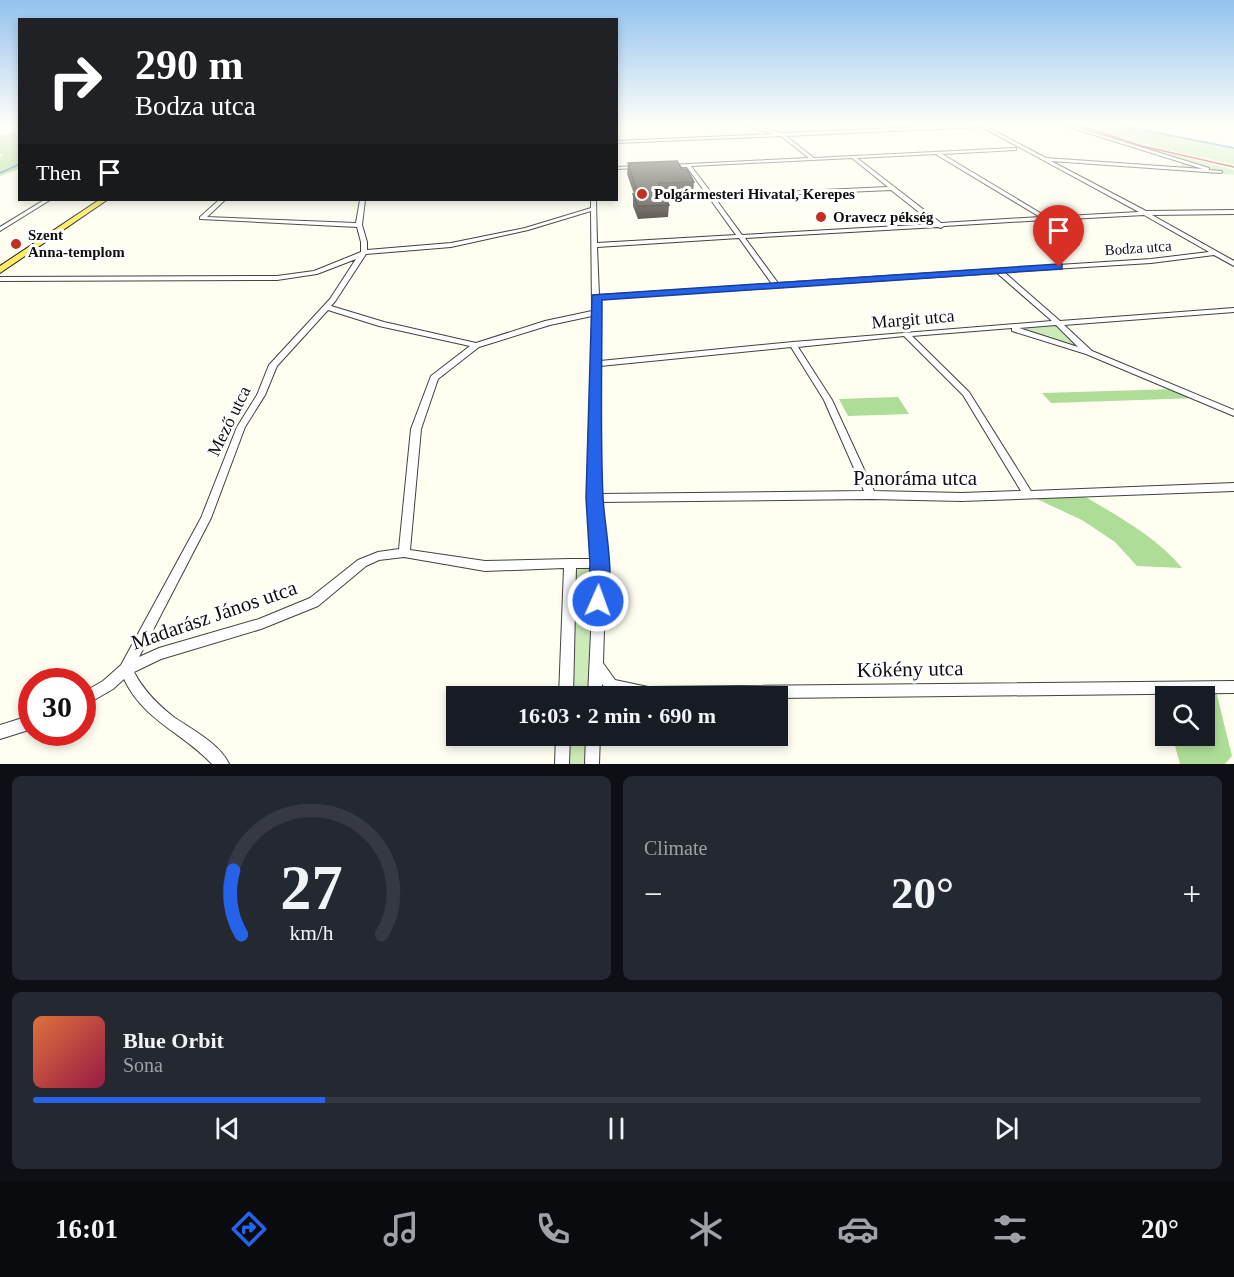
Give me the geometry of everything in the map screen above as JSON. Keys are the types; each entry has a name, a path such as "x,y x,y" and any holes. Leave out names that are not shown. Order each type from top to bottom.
{"main road":[{"path":"1,268 102,201"}],"street":[{"path":"664,166 779,161"},
{"path":"858,161 941,226"},
{"path":"952,161 1048,220"},
{"path":"1049,161 1234,264"},
{"path":"1075,161 1220,172 1182,161"},
{"path":"1185,170 1190,163"},
{"path":"688,165 776,285"},
{"path":"618,168 640,167"},
{"path":"711,197 892,188"},
{"path":"0,229 45,201"},
{"path":"221,201 202,218 359,225"},
{"path":"363,201 359,225 364,242 363,254"},
{"path":"592,201 596,297 595,498 600,564 596,686"},
{"path":"0,279 277,278 315,273 363,254 452,245 526,229 593,209"},
{"path":"595,245 1145,213 1234,212"},
{"name":"Bodza utca","path":"596,297 1151,261 1215,253"},
{"name":"Mező utca","path":"126,669 206,518 241,427 261,395 273,365 326,307 363,254"},
{"path":"997,270 1089,353"},
{"path":"326,307 382,324 476,345"},
{"name":"Margit utca","path":"595,364 906,334 1234,310"},
{"path":"404,553 416,429 434,378 476,345 548,323 595,313"},
{"path":"1011,327 1089,353 1234,413"},
{"path":"906,334 966,394 1028,495"},
{"path":"793,344 828,400 871,495"},
{"name":"Panoráma utca","path":"595,498 1028,495 1234,487"},
{"name":"Madarász János utca","path":"96,692 126,669 159,654 261,624 302,608 314,602 362,562 378,556 404,553 485,566 600,564"},
{"path":"566,686 570,563"},
{"name":"Kökény utca","path":"597,666 611,685 648,693 1234,687"},
{"path":"126,669 133,687 159,715 222,764"},
{"path":"0,732 18,726"},
{"path":"562,764 563,746"},
{"path":"592,764 593,746"}],"green space":[{"path":"0,161 18,161 18,169 0,176"},
{"path":"1178,161 1199,161 1234,170 1234,175 1178,171 1182,162"},
{"path":"1218,161 1234,161 1234,164"},
{"path":"1058,323 1089,353 1011,327"},
{"path":"1176,389 1198,398 1051,403 1042,393"},
{"path":"898,397 909,414 848,416 839,399"},
{"path":"1079,493 1160,545 1182,568 1137,566 1115,542 1082,520 1028,495"},
{"path":"570,563 600,564 595,686 566,686"},
{"path":"1215,687 1232,756 1225,764 1180,764 1175,746 1215,746"},
{"path":"563,746 593,746 592,764 562,764"}],"building":[{"path":"677,161 682,169 687,169 694,182 658,183 669,205 638,206 633,194 638,194 628,163"}],"waterway":[{"path":"0,173 18,165"}],"tram line":[{"path":"1206,161 1234,167"}],"place":[{"name":"Polgármesteri Hivatal, Kerepes","path":"642,194"},
{"name":"Oravecz pékség","path":"821,217"},
{"name":"Szent Anna-templom","path":"16,244"}],"route":[{"path":"598,601 600,564 595,498 596,297 1059,267"}]}
